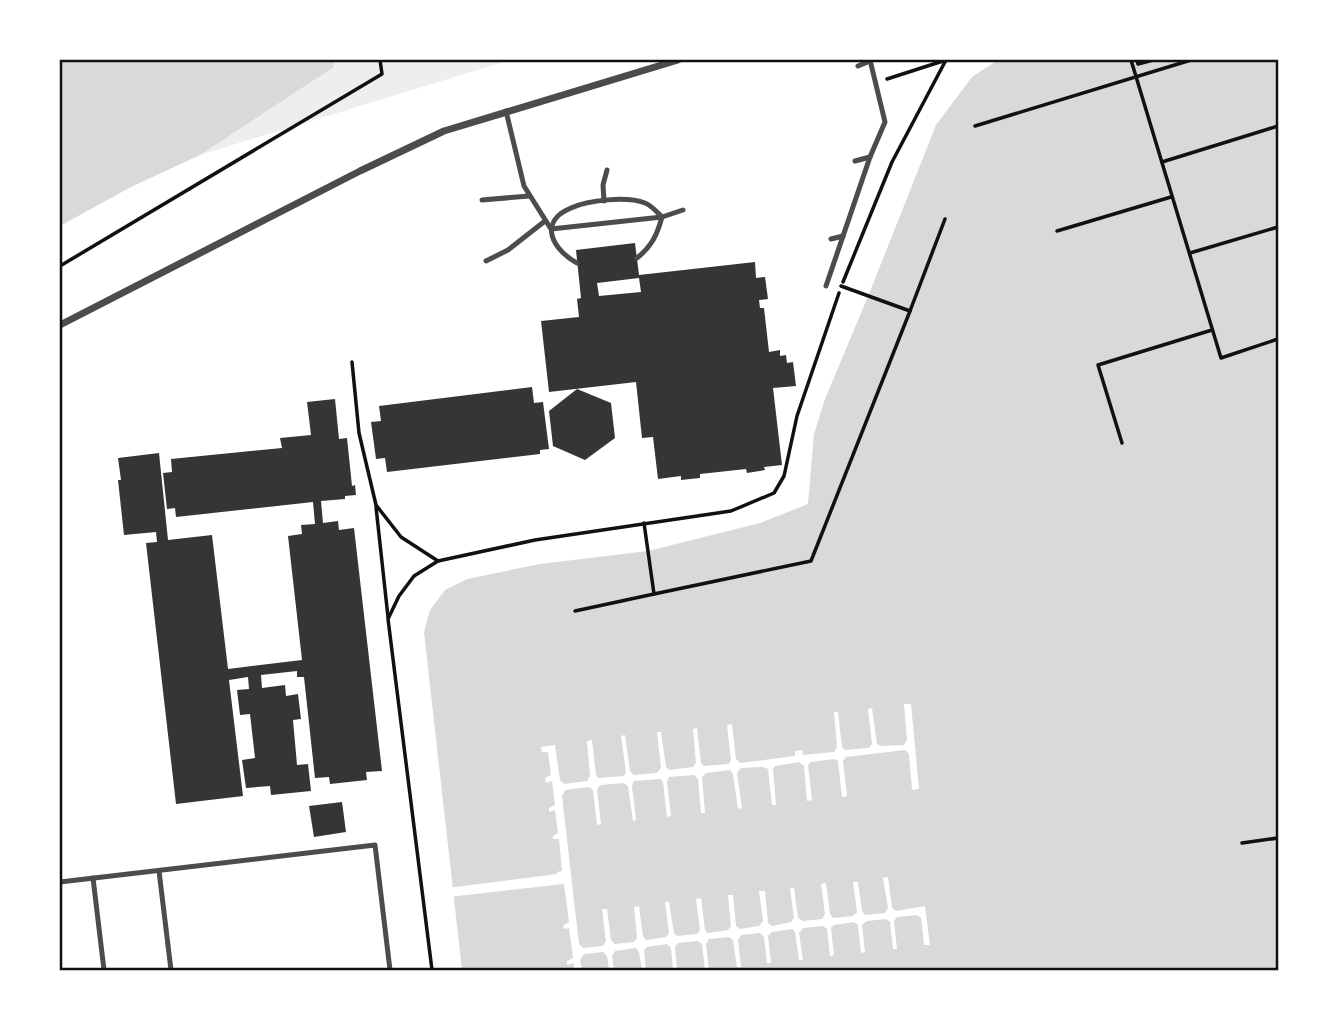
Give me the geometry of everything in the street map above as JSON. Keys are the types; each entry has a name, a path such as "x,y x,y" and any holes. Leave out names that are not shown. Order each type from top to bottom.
{"street":[{"path":"60,325 360,171 444,131 678,60"}],"lane":[{"path":"826,286 870,157 885,122 870,60 858,65"},
{"path":"506,111 524,186 551,229 552,240 558,249 577,263"},
{"path":"855,161 870,157"},
{"path":"604,201 603,186 607,170"},
{"path":"482,200 529,196"},
{"path":"551,229 559,214 572,207 604,201 627,199 648,204 662,217"},
{"path":"551,229 662,217 683,211"},
{"path":"637,258 648,250 662,217"},
{"path":"486,261 508,250 545,221"},
{"path":"831,239 843,236"},
{"path":"60,883 375,845 390,971"},
{"path":"159,871 171,971"},
{"path":"93,878 104,971"}],"path":[{"path":"60,266 382,74 380,60"},
{"path":"876,82 946,60"},
{"path":"388,619 414,576 438,561 535,541 731,510 774,493 784,476 797,416 841,286 892,162 946,60"},
{"path":"1131,60 1221,358 1279,339"},
{"path":"1136,60 1138,64 1153,60"},
{"path":"975,126 1174,62 1191,60"},
{"path":"1161,162 1279,126"},
{"path":"1057,231 1171,197"},
{"path":"575,611 811,561 944,219"},
{"path":"1190,253 1279,227"},
{"path":"841,286 910,311"},
{"path":"1122,443 1098,365 1213,330"},
{"path":"352,362 359,433 376,505 432,971"},
{"path":"376,505 401,537 438,561"},
{"path":"644,523 653,594"},
{"path":"1242,843 1279,838"},
{"path":"421,895 427,894"}],"shaded area":[{"path":"60,60 333,60 334,67 200,155 131,187 60,226"},
{"path":"333,60 510,60 200,155 334,67"},
{"path":"998,60 1278,60 1278,970 462,970 424,632 430,610 445,590 467,579 540,564 648,551 760,523 808,504 814,434 825,399 936,125 972,77"}],"pier":[{"path":"904,704 911,704 919,789 912,790 909,754 905,750 846,757 843,761 847,796 842,797 838,761 834,759 811,762 808,765 812,800 807,801 804,766 799,762 775,766 773,769 776,805 772,805 768,769 763,767 741,768 737,773 742,808 738,809 733,774 730,770 706,773 702,777 705,813 701,813 698,779 694,775 669,777 667,782 671,816 667,817 663,782 660,779 634,781 632,786 636,820 633,821 628,786 624,783 600,785 597,790 601,824 597,825 593,790 589,787 565,790 562,796 579,944 583,948 603,946 606,941 602,909 607,909 611,940 615,944 634,942 637,938 634,907 639,906 643,936 646,940 666,937 669,933 665,902 669,902 674,933 677,936 697,934 700,930 696,899 701,898 705,930 708,933 728,930 731,926 728,895 733,895 736,926 740,929 759,926 763,921 759,891 765,891 768,923 772,926 791,922 794,918 790,888 794,888 798,918 803,921 822,919 825,914 821,884 826,883 830,914 833,918 853,916 857,912 853,882 858,882 862,911 865,915 885,913 888,908 883,878 888,877 892,908 896,911 925,906 930,945 924,945 921,918 917,915 897,917 894,921 897,949 893,949 890,922 886,919 867,921 862,925 865,952 861,953 858,925 854,922 834,925 831,928 834,955 830,956 827,929 823,926 803,928 799,933 803,960 799,960 795,932 792,929 772,932 768,936 771,963 767,963 764,937 760,933 741,935 738,940 741,967 737,967 733,940 729,937 709,939 706,944 709,970 705,970 702,944 698,941 678,943 675,947 677,970 673,970 671,948 667,944 647,947 644,950 646,970 642,970 636,948 615,951 612,956 614,970 609,970 607,956 603,952 584,954 580,960 582,970 574,970 574,963 567,965 567,961 573,958 569,928 564,929 563,926 569,922 564,884 449,897 448,888 557,874 562,871 559,839 553,839 558,833 555,810 549,812 549,808 555,805 552,781 546,783 545,778 551,775 548,752 542,752 541,747 555,745 560,780 564,784 587,781 590,776 587,741 592,740 598,778 624,776 626,772 621,736 625,735 630,771 634,775 657,773 661,768 657,732 661,732 666,767 670,770 693,767 696,763 693,729 697,728 701,763 704,766 729,764 731,760 727,725 732,724 736,759 740,763 795,756 795,751 802,750 803,755 834,752 837,747 834,712 838,712 842,747 845,750 869,748 872,744 868,709 872,708 877,744 904,745 907,740"}],"building":[{"path":"635,243 639,275 755,262 756,278 765,277 768,299 759,300 760,308 764,308 769,352 780,350 780,356 786,355 787,363 793,362 796,386 773,388 782,465 747,473 746,469 700,474 700,478 681,480 681,476 658,479 653,437 642,438 636,382 549,392 541,321 579,317 577,299 581,298 576,250","holes":["639,278 641,292 599,296 597,283"]},
{"path":"532,387 534,403 543,402 549,449 540,450 540,454 387,472 385,458 376,459 371,422 381,421 379,406"},
{"path":"577,389 611,403 615,438 585,460 553,446 549,411"},
{"path":"335,399 339,439 347,438 352,486 355,485 356,495 321,501 323,523 338,521 339,530 354,528 382,771 366,772 367,780 330,784 329,777 315,778 304,677 297,677 297,671 261,675 262,688 285,685 286,696 298,694 301,719 293,720 297,765 308,764 311,791 271,795 270,786 246,788 242,760 255,758 250,714 240,715 237,690 249,689 248,677 229,680 243,796 176,804 146,543 157,542 156,532 124,535 118,458 159,453 168,540 212,535 228,669 302,660 288,536 302,534 301,525 315,524 313,502 176,517 175,508 167,509 163,473 172,472 171,459 282,448 280,438 311,435 307,402"},
{"path":"342,802 346,832 314,837 309,806"}]}
